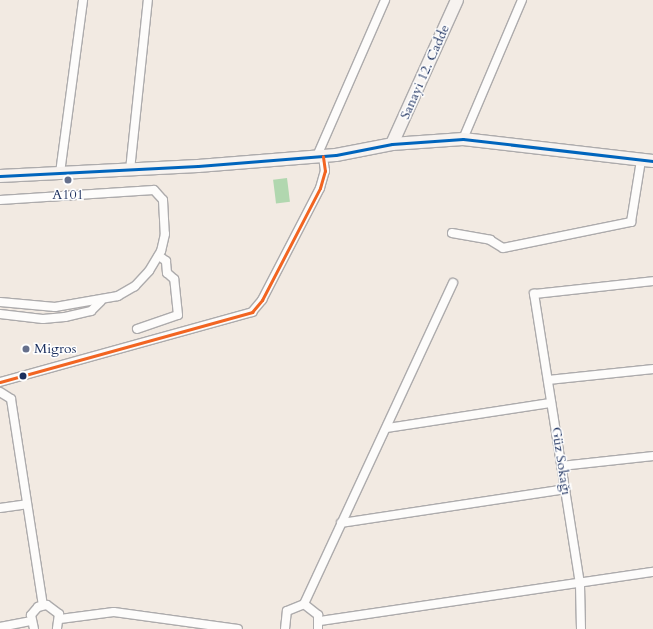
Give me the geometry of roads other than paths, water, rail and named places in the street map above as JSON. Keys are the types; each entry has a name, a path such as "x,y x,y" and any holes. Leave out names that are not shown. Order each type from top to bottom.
{"main road":[{"name":"Sanayi 12. Cadde","path":"392,144 457,0"},
{"path":"0,176 130,170 320,156 392,144 462,139 647,160"}],"street":[{"path":"60,173 83,0"},
{"path":"130,170 148,0"},
{"path":"0,382 252,312 262,300 320,188 325,171 320,156 385,0"},
{"path":"462,139 522,0"},
{"path":"452,233 490,240 503,248 631,222 647,160"},
{"path":"0,200 154,190 163,200 165,234 159,256 135,286 101,301 90,311 65,317 0,314"},
{"path":"137,329 178,315 174,279 167,273 166,261 159,256"},
{"name":"Güz Sokağı","path":"581,629 580,584 534,294 653,282"},
{"path":"285,629 287,611 304,604 341,523 388,428 453,283"},
{"path":"0,302 55,307 98,298 101,301"},
{"path":"548,380 653,369"},
{"path":"0,392 11,399 43,605"},
{"path":"388,428 551,403"},
{"path":"561,466 653,456"},
{"path":"341,523 565,489"},
{"path":"0,508 27,504"},
{"path":"304,604 315,610 319,625 653,572"},
{"path":"43,605 56,610 60,619 57,629"},
{"path":"0,627 32,625 34,610 43,605"},
{"path":"60,619 114,612 238,629"}],"place":[{"name":"A101","path":"68,180"},
{"name":"Migros","path":"26,349"}]}
